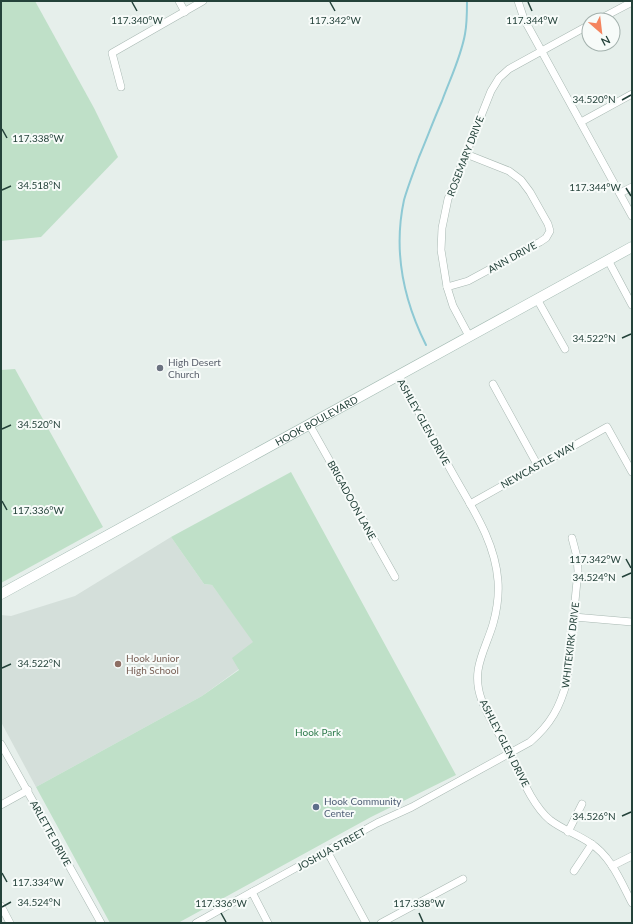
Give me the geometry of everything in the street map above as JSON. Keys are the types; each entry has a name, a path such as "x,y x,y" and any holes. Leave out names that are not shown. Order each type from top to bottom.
{"main road":[{"name":"HOOK BOULEVARD","path":"1,594 632,247"}],"street":[{"path":"179,1 185,12"},
{"path":"121,87 112,53 204,1"},
{"path":"518,1 524,20 632,216"},
{"path":"613,12 632,2"},
{"name":"ROSEMARY DRIVE","path":"469,336 454,306 447,287 441,250 442,228 448,199 490,91 499,78 509,69 581,29"},
{"path":"581,122 632,94"},
{"name":"ANN DRIVE","path":"447,287 468,281 540,242 546,238 550,231 538,205 520,180 509,171 466,154"},
{"path":"620,193 632,187"},
{"path":"608,260 632,305"},
{"path":"537,299 565,349"},
{"name":"ASHLEY GLEN DRIVE","path":"398,375 484,530 496,563 498,594 493,624 480,656 478,672 479,687 486,710 537,805 550,820 568,832 592,844 601,852 612,866 632,903"},
{"path":"493,384 538,466"},
{"name":"BRIGADOON LANE","path":"309,424 395,577"},
{"name":"NEWCASTLE WAY","path":"470,504 607,427 632,472"},
{"name":"WHITEKIRK DRIVE","path":"509,753 530,742 540,733 556,712 563,696 567,681 578,571 577,557 572,538"},
{"path":"574,617 632,622"},
{"name":"ARLETTE DRIVE","path":"2,747 28,790 101,923"},
{"name":"JOSHUA STREET","path":"196,923 377,823 412,806 509,753"},
{"path":"1,805 28,790"},
{"path":"568,832 582,804"},
{"path":"574,871 592,844"},
{"path":"327,851 366,923"},
{"path":"612,866 632,856"},
{"path":"381,923 463,879"},
{"path":"252,892 268,923"},
{"path":"1,906 10,923"}],"shaded area":[{"name":"Hook Junior High School","path":"171,537 204,584 212,585 254,642 239,669 202,696 36,787 1,722 1,615 11,616 75,596"}],"green space":[{"path":"1,1 35,1 94,108 118,157 41,237 1,241"},
{"path":"15,369 103,527 1,583 1,370"},
{"name":"Hook Park","path":"291,472 456,775 371,817 178,923 110,923 36,787 202,696 239,670 232,658 253,642 212,585 204,584 171,537"}],"waterway":[{"path":"426,345 411,310 402,274 400,256 401,219 404,200 411,178 461,51 466,26 467,1"}],"place":[{"name":"High Desert Church","path":"160,368"},
{"name":"Hook Junior High School","path":"118,664"},
{"name":"Hook Community Center","path":"316,807"}]}
